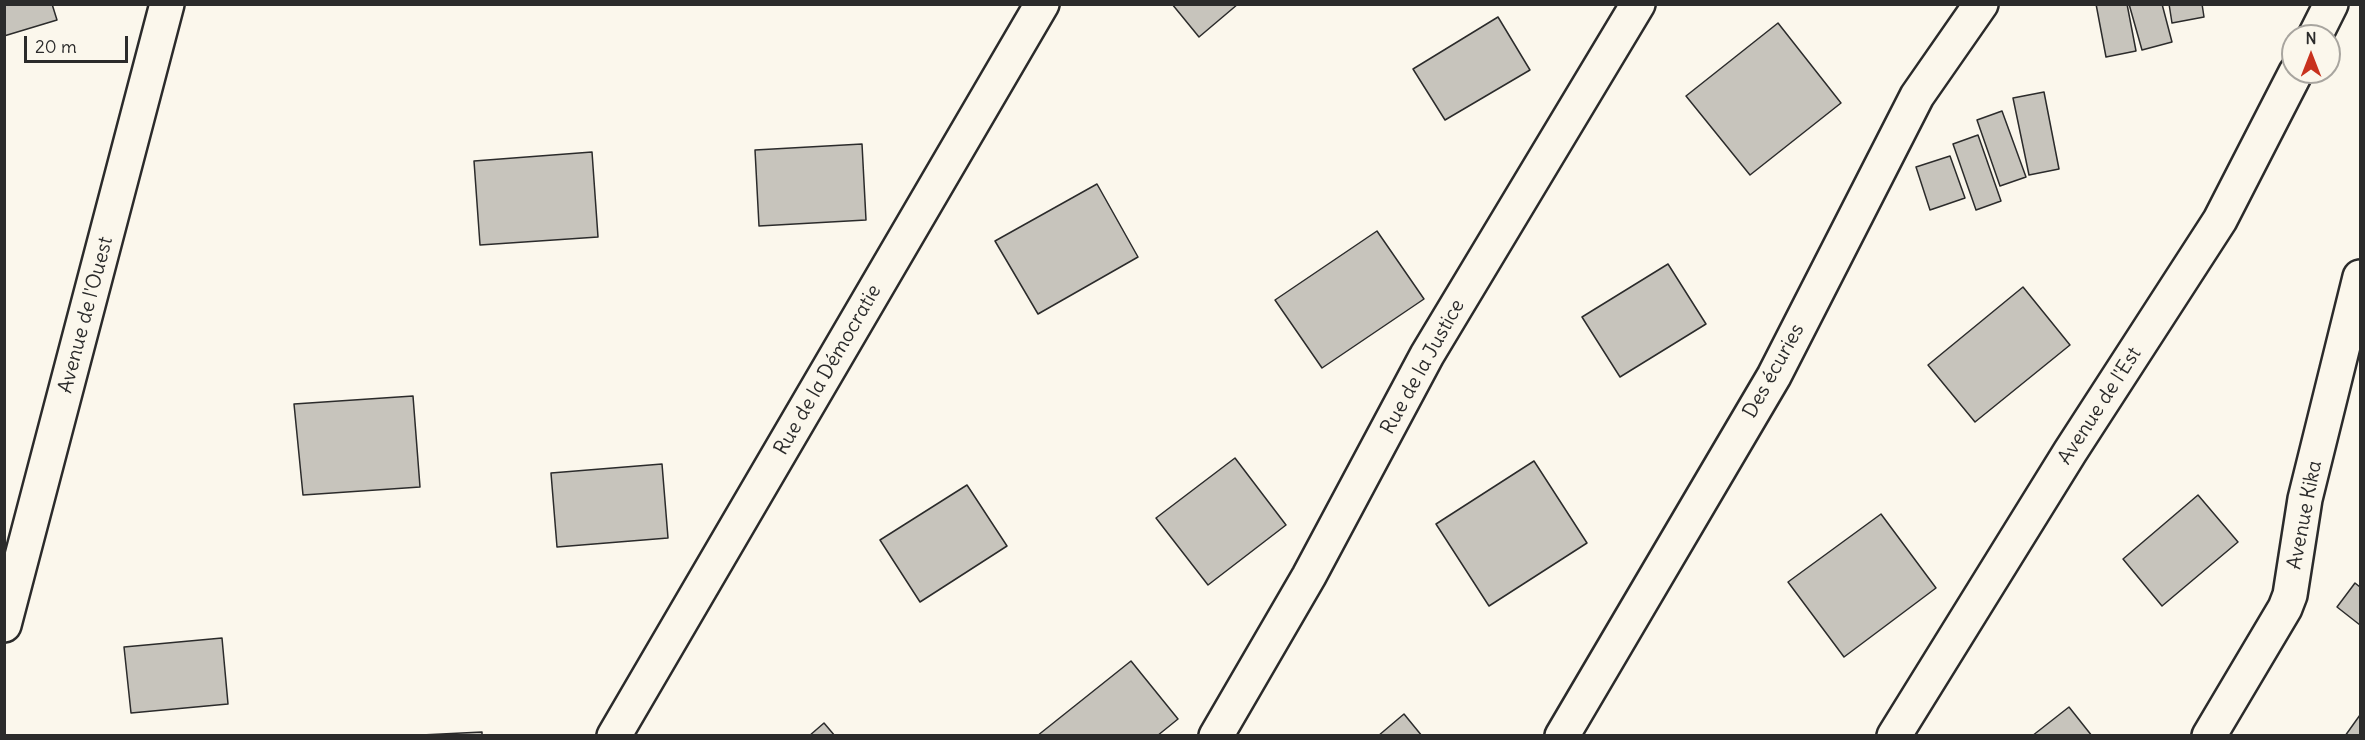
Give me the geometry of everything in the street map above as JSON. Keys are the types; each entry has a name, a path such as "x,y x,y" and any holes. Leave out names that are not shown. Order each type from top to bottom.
{"street":[{"name":"Avenue de l'Ouest","path":"4,625 166,4"},
{"name":"Rue de la Démocratie","path":"614,735 1042,4"},
{"name":"Rue de la Justice","path":"1216,735 1309,576 1427,355 1638,4"},
{"name":"Des écuries","path":"1562,735 1774,376 1912,105 1981,4"},
{"path":"2321,24 2331,4"},
{"name":"Avenue de l'Est","path":"1894,735 2070,452 2220,220 2290,84"},
{"name":"Avenue Kika","path":"2209,735 2285,608 2290,595 2303,507 2361,277"}],"building":[{"path":"4,4 52,4 57,20 4,36"},
{"path":"1172,4 1238,4 1199,37"},
{"path":"2096,4 2127,4 2136,51 2106,57"},
{"path":"2129,4 2162,4 2172,42 2142,50"},
{"path":"2169,4 2202,4 2204,17 2172,23"},
{"path":"1498,17 1530,70 1445,120 1413,69"},
{"path":"1778,23 1841,103 1750,175 1686,96"},
{"path":"2044,92 2059,169 2029,175 2013,98"},
{"path":"2002,111 2026,177 2000,186 1977,120"},
{"path":"1978,135 2001,201 1976,210 1953,144"},
{"path":"862,144 866,220 759,226 755,150"},
{"path":"592,152 598,237 480,245 474,161"},
{"path":"1950,156 1965,198 1930,210 1916,167"},
{"path":"1097,184 1138,257 1038,314 995,241"},
{"path":"1377,231 1424,299 1322,368 1275,300"},
{"path":"1668,264 1706,324 1620,377 1582,317"},
{"path":"2023,287 2070,345 1975,422 1928,365"},
{"path":"413,396 420,487 303,495 294,404"},
{"path":"1235,458 1286,525 1208,585 1156,518"},
{"path":"1534,461 1587,543 1489,606 1436,524"},
{"path":"662,464 668,538 557,547 551,473"},
{"path":"967,485 1007,546 920,602 880,540"},
{"path":"2198,495 2238,542 2162,606 2123,559"},
{"path":"1881,514 1936,588 1844,657 1788,582"},
{"path":"2355,583 2360,587 2360,625 2337,607"},
{"path":"222,638 228,704 131,713 124,647"},
{"path":"1131,661 1178,719 1157,736 1037,736"},
{"path":"2069,707 2092,736 2032,736"},
{"path":"1404,714 1422,736 1378,736"},
{"path":"2360,715 2360,736 2345,736"},
{"path":"824,723 835,736 809,736"},
{"path":"482,732 482,736 401,736"}]}
